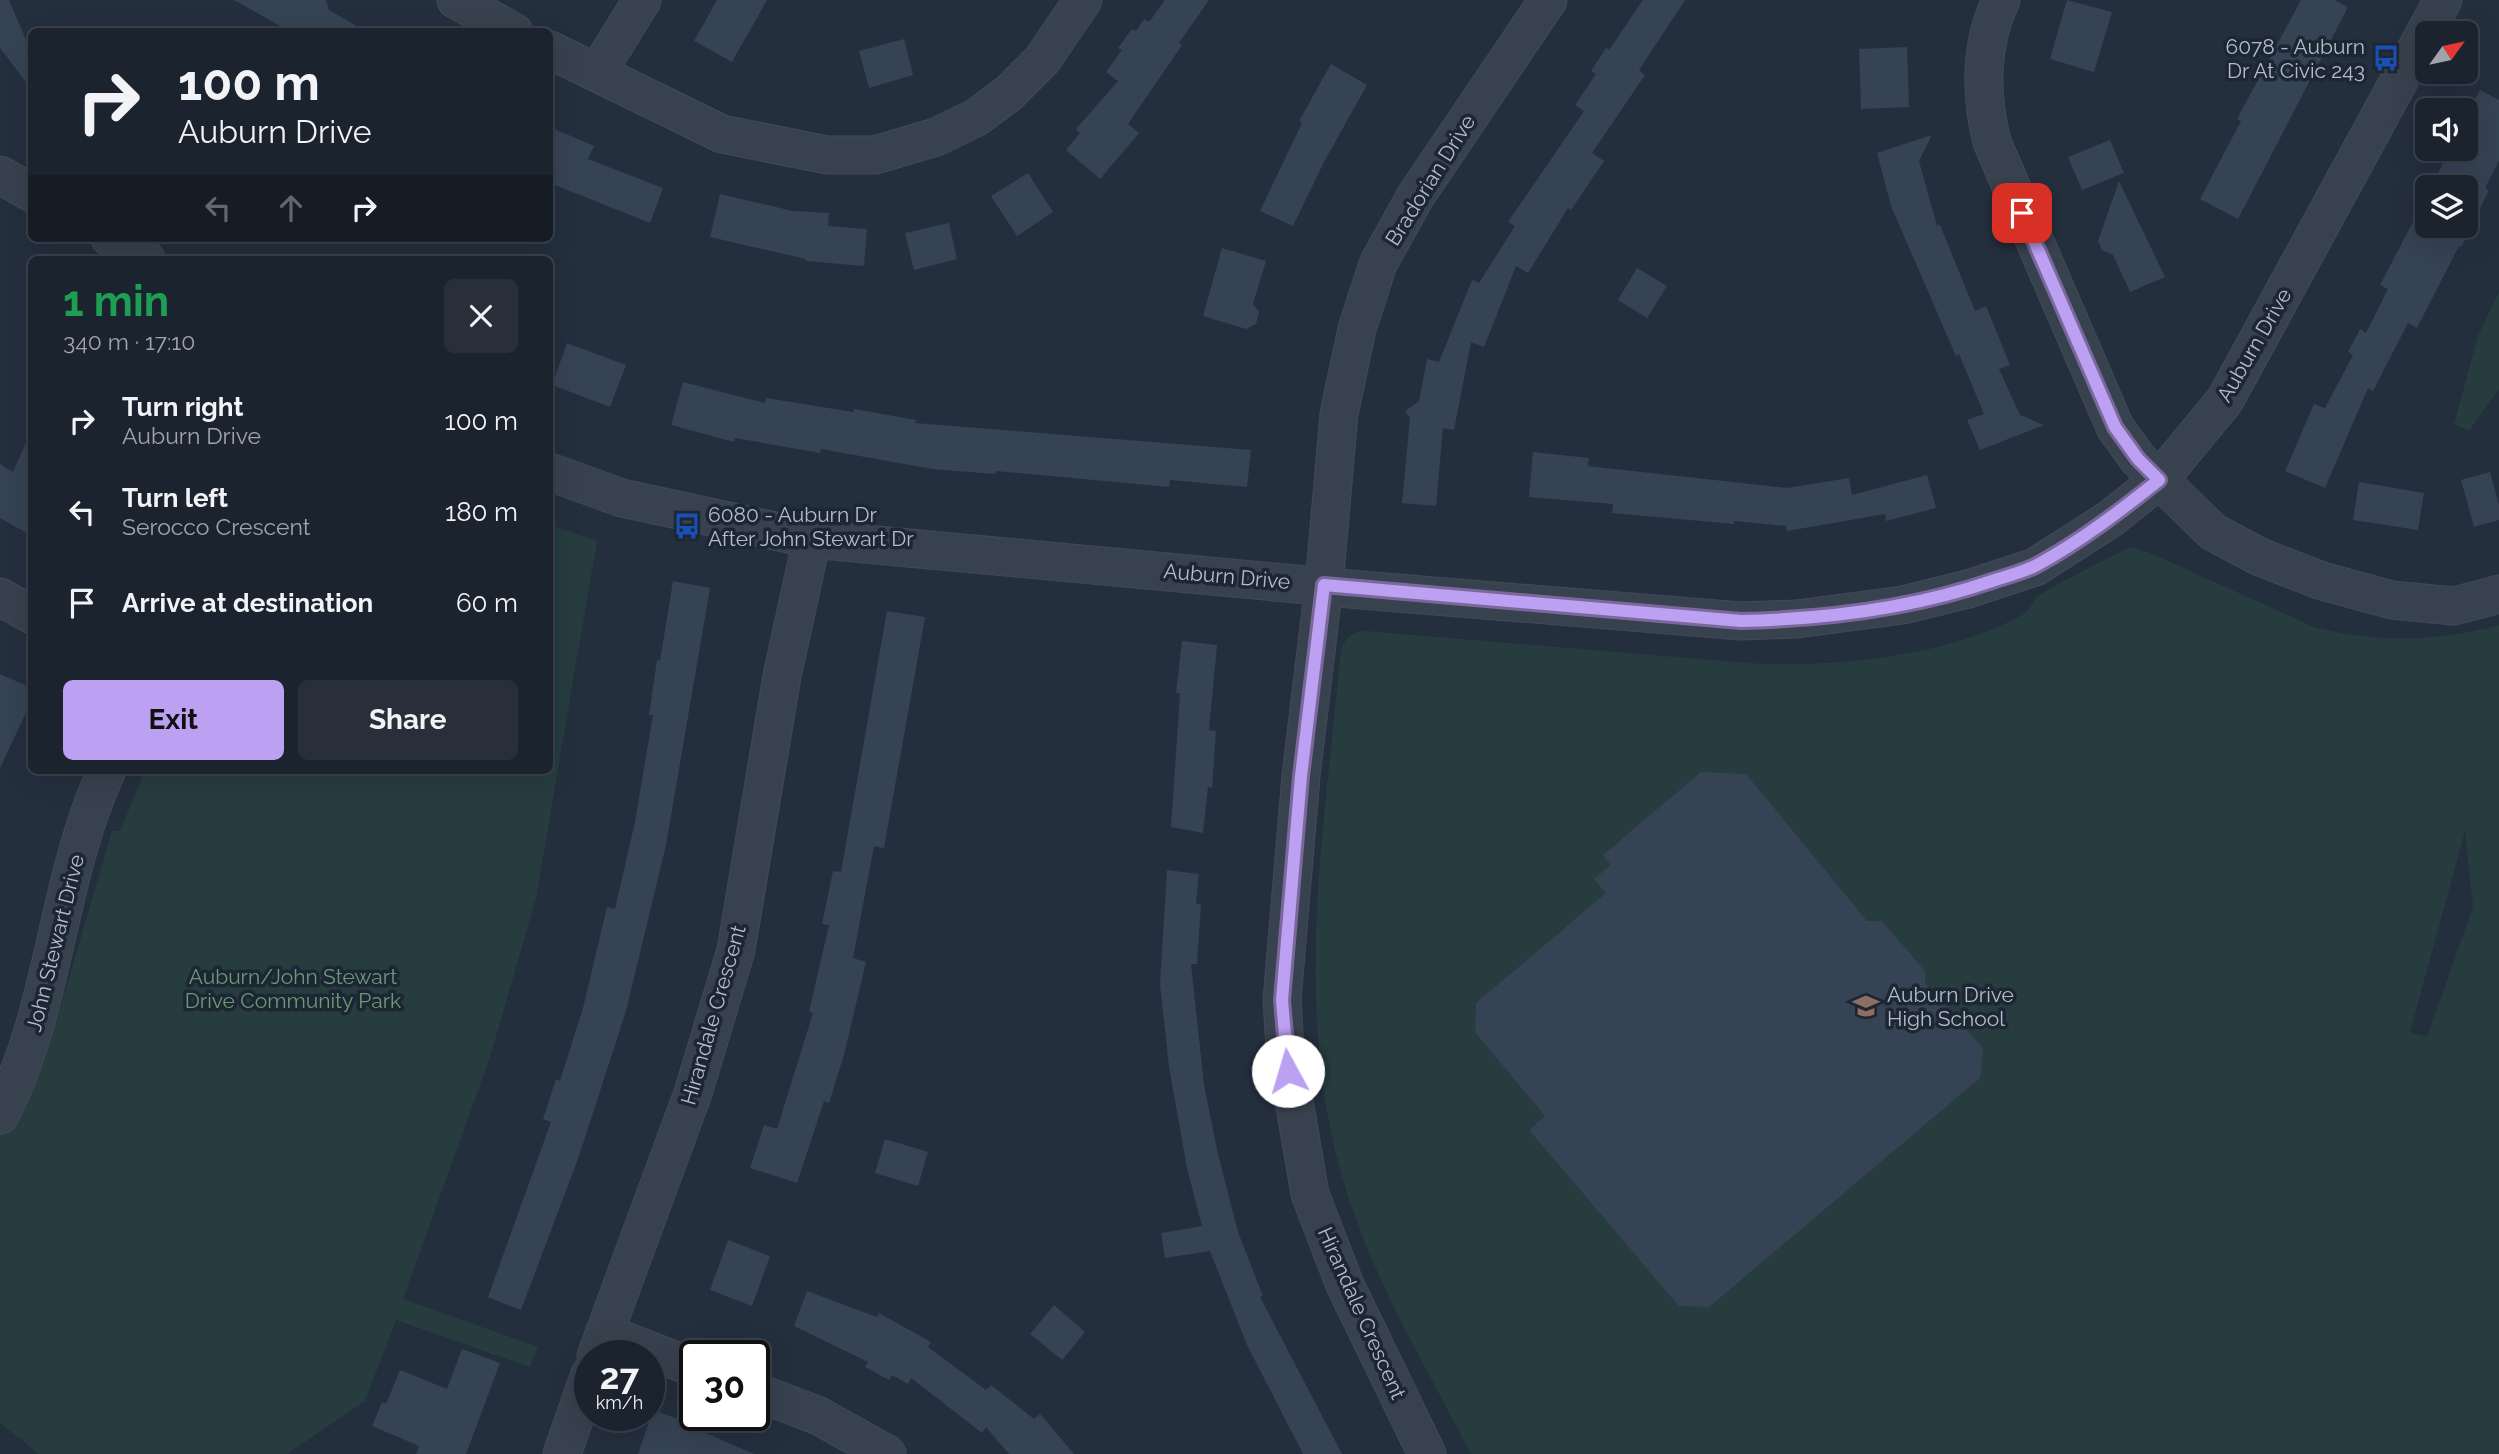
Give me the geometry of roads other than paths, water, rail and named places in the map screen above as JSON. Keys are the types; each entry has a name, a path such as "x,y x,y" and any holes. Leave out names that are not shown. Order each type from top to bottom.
{"street":[{"path":"456,0 507,28"},
{"path":"597,73 642,0"},
{"path":"553,51 722,134 827,155 876,155 936,137 977,117 1009,93 1042,60 1083,0"},
{"name":"Bradorian Drive","path":"1324,585 1339,414 1357,329 1378,264 1415,197 1548,0"},
{"path":"2001,0 1987,43 1984,65 1985,109 1992,142 2115,427 2138,459 2213,533 2260,557 2322,582 2392,600 2454,606 2499,594"},
{"name":"Auburn Drive","path":"553,473 622,498 812,539 1741,621 1797,619 1903,605 1968,589 2035,566 2110,519 2159,480 2225,400 2443,0"},
{"path":"0,175 28,191"},
{"path":"117,242 141,256"},
{"name":"Hirandale Crescent","path":"602,1340 693,1093 736,950 782,676 812,539"},
{"name":"Hirandale Crescent","path":"1324,585 1301,776 1282,1000 1285,1048 1310,1194 1345,1284 1427,1454"},
{"path":"0,597 28,613"},
{"name":"John Stewart Drive","path":"2,1107 39,1017 81,837 105,774"},
{"path":"770,1397 819,1416 876,1445 887,1454"},
{"path":"562,1454 574,1420"}],"place":[{"name":"6078 - Auburn Dr At Civic 243","path":"2386,58"},
{"name":"6080 - Auburn Dr After John Stewart Dr","path":"687,526"},
{"name":"Auburn Drive High School","path":"1866,1006"}],"park label":[{"name":"Auburn/John Stewart Drive Community Park","path":"293,988"}]}
